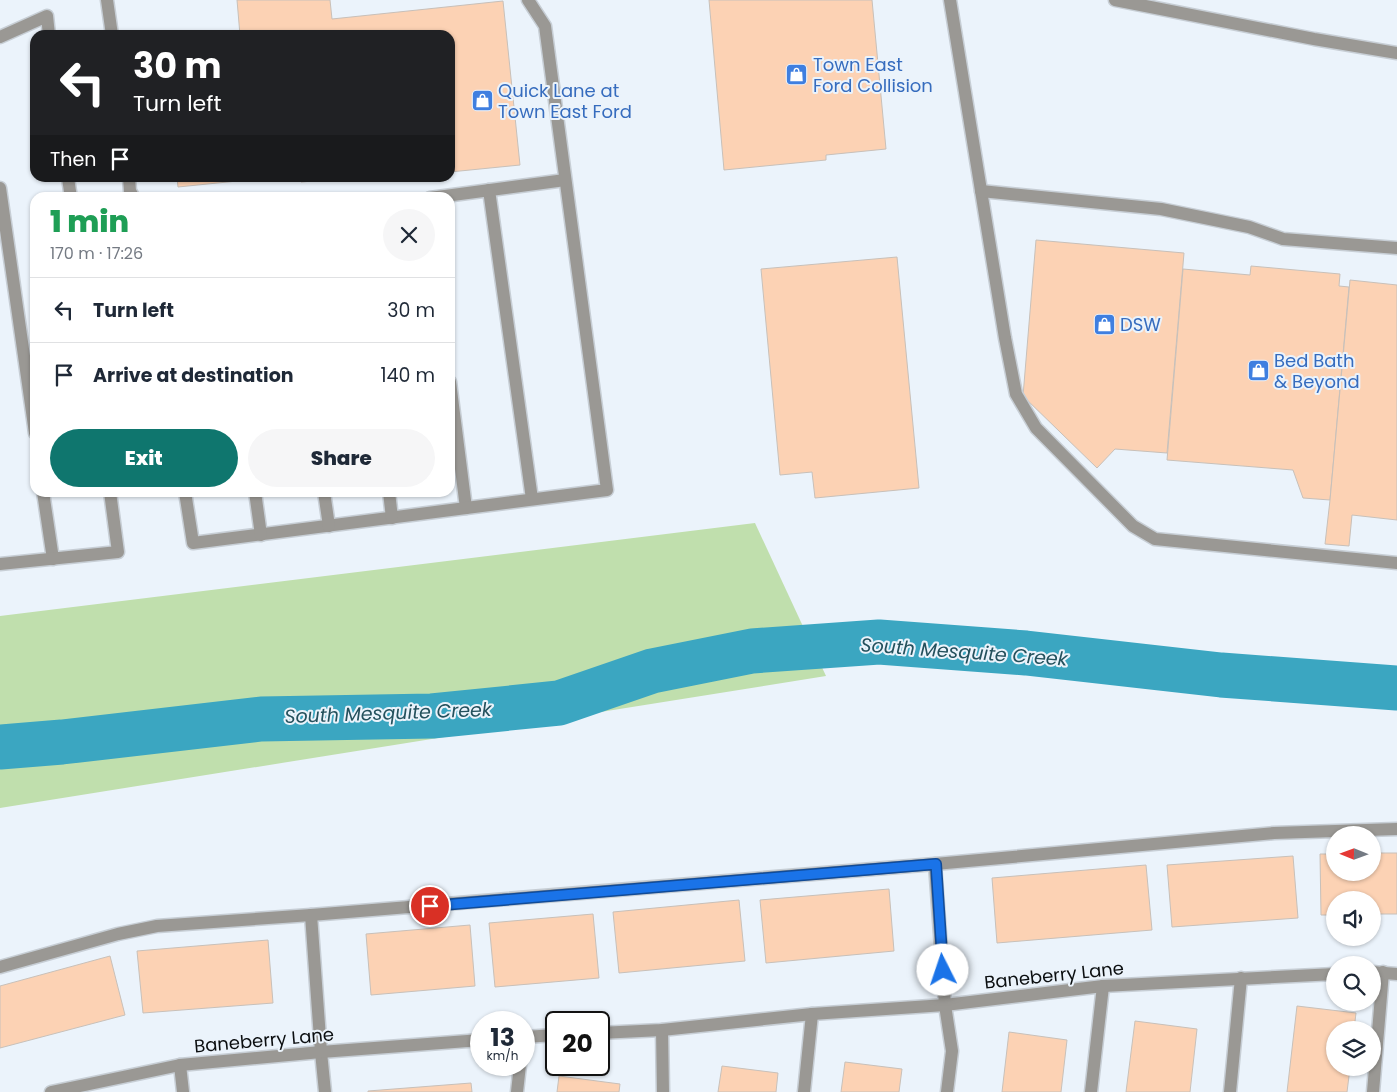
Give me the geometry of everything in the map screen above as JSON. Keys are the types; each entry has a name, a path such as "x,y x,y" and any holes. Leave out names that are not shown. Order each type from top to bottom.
{"street":[{"path":"107,0 111,30"},
{"path":"186,497 193,544 607,490 544,26 528,0"},
{"path":"950,0 1005,338 1016,394 1036,428 1133,526 1155,540 1397,563"},
{"path":"1115,0 1314,39 1397,53"},
{"path":"0,37 46,16 48,30"},
{"path":"455,195 565,180"},
{"path":"0,188 30,398"},
{"path":"489,190 532,499"},
{"path":"981,191 1161,209 1249,228 1283,239 1397,248"},
{"path":"455,421 466,508"},
{"path":"45,497 53,559"},
{"path":"0,564 118,552 111,497"},
{"path":"256,497 260,535"},
{"path":"325,497 329,526"},
{"path":"390,497 392,518"},
{"path":"0,966 118,934 157,926 936,864 1274,833 1397,829"},
{"path":"936,864 945,1005 952,1051 946,1092"},
{"path":"311,915 325,1092"},
{"path":"1381,972 1397,974"},
{"name":"Baneberry Lane","path":"610,1032 662,1030 812,1014 945,1005 1103,986 1326,974"},
{"path":"1230,1092 1241,978"},
{"path":"1091,1092 1103,986"},
{"path":"1373,1092 1376,1011"},
{"path":"804,1092 812,1014"},
{"path":"662,1030 663,1092"},
{"name":"Baneberry Lane","path":"51,1092 180,1065 470,1041"},
{"path":"180,1065 183,1092"},
{"path":"518,1092 519,1076"}],"green space":[{"path":"755,523 826,676 0,808 0,616"}],"building":[{"name":"Quick Lane at Town East Ford","path":"237,0 330,0 332,19 503,1 520,165 455,172 455,30 240,30"},
{"name":"Town East Ford Collision","path":"709,0 872,0 886,149 826,155 826,160 724,170"},
{"path":"177,182 227,182 178,187"},
{"name":"DSW","path":"1036,240 1184,253 1167,453 1115,449 1097,468 1023,396"},
{"path":"897,257 919,488 815,498 812,472 780,475 761,269"},
{"name":"Bed Bath & Beyond","path":"1251,266 1340,274 1339,286 1349,287 1330,500 1303,498 1293,470 1167,460 1183,269 1250,275"},
{"path":"1350,280 1397,285 1397,520 1352,515 1349,546 1325,544"},
{"path":"1381,853 1397,853 1397,914 1381,914 1381,891 1326,891 1326,915 1321,915 1320,854 1326,854 1326,881 1381,881"},
{"path":"1293,856 1298,918 1172,927 1167,865"},
{"path":"1146,865 1152,930 997,943 992,878"},
{"path":"889,889 894,951 766,963 760,900"},
{"path":"739,900 745,961 619,973 613,912"},
{"path":"593,914 599,978 495,987 489,923"},
{"path":"470,925 475,986 371,995 366,934"},
{"path":"268,940 273,1003 143,1013 137,951"},
{"path":"110,956 125,1015 0,1048 0,986"},
{"path":"1297,1006 1326,1009 1326,1011 1356,1013 1355,1021 1326,1021 1326,1076 1349,1076 1347,1092 1287,1092"},
{"path":"1135,1021 1197,1029 1190,1092 1126,1092"},
{"path":"1009,1032 1067,1040 1061,1092 1002,1092"},
{"path":"845,1062 902,1069 899,1092 841,1092"},
{"path":"722,1066 778,1073 776,1092 718,1092"},
{"path":"559,1076 620,1084 619,1092 557,1092"},
{"path":"471,1083 472,1092 368,1092 368,1091"}],"waterway":[{"name":"South Mesquite Creek","path":"0,747 62,742 261,719 432,716 559,703 652,671 752,651 879,642 1026,653 1221,675 1397,688"}],"place":[{"name":"Town East Ford Collision","path":"797,74"},
{"name":"Quick Lane at Town East Ford","path":"482,100"},
{"name":"DSW","path":"1104,324"},
{"name":"Bed Bath & Beyond","path":"1258,370"}],"route":[{"path":"430,906 936,864 943,970"}]}
